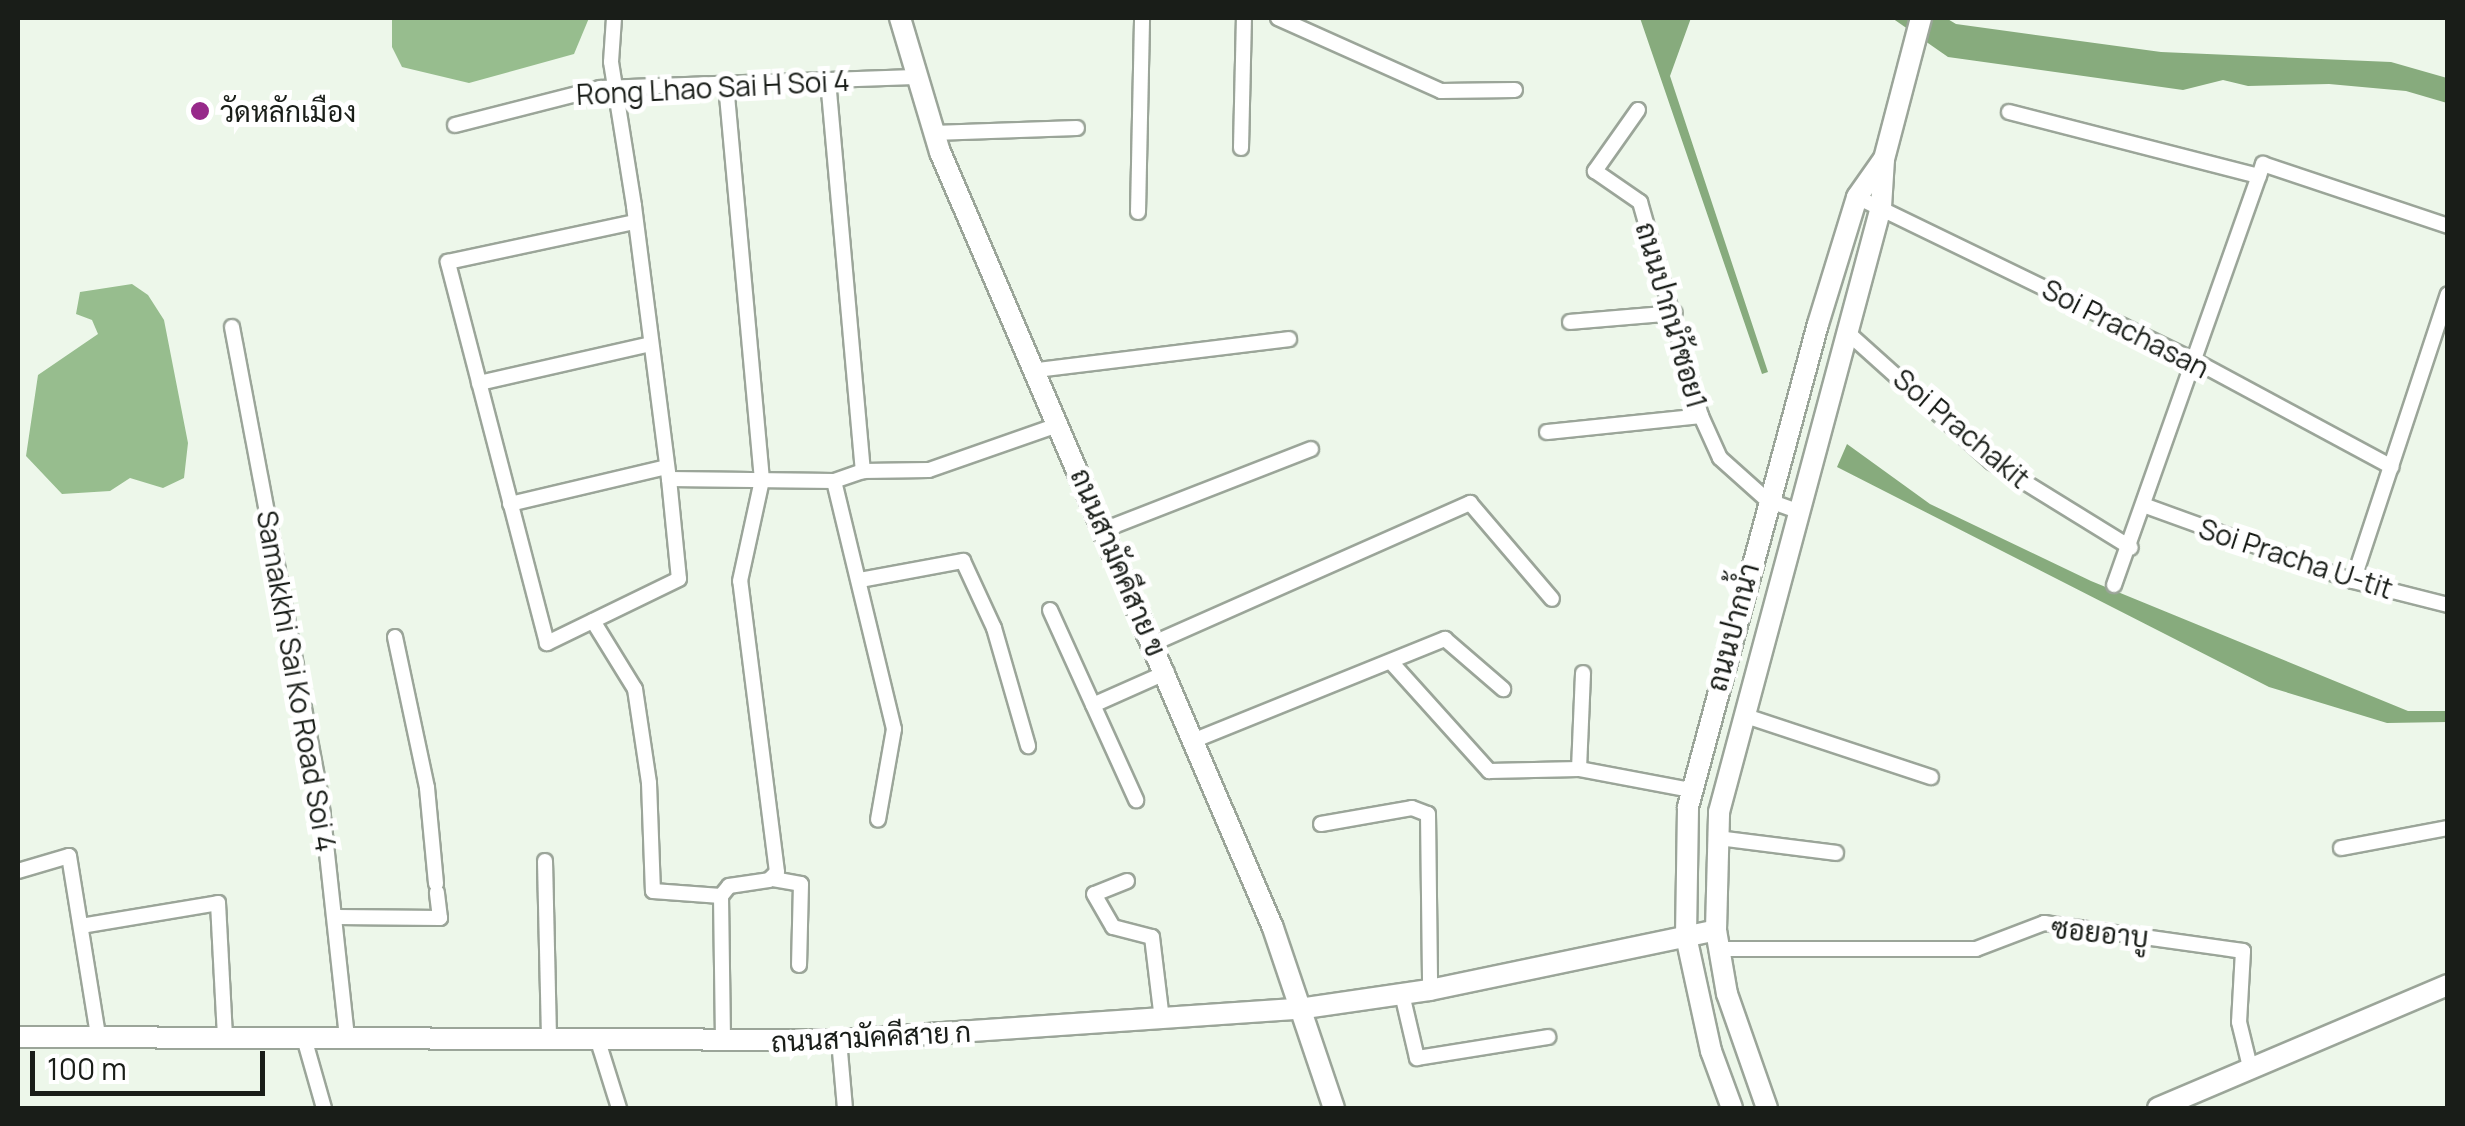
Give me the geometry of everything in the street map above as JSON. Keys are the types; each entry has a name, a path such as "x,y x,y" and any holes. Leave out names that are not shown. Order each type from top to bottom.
{"street":[{"path":"614,18 615,87 636,222 679,579 547,643 448,262 636,222"},
{"name":"ถนนสามัคคีสาย ข","path":"900,18 934,132 1195,740 1334,1108"},
{"path":"1138,212 1142,18"},
{"path":"1241,148 1244,18"},
{"path":"1278,18 1441,91 1515,90"},
{"name":"ถนนปากน้ำ","path":"1767,1108 1727,994 1718,940 1718,838 1743,715 1881,207 1884,158 1921,18"},
{"name":"Rong Lhao Sai H Soi 4","path":"455,125 615,87 916,77"},
{"path":"828,80 863,471"},
{"path":"726,86 762,480 740,581 770,790 772,878"},
{"name":"ถนนปากนำ้ซอย1","path":"1638,110 1595,172 1640,202 1701,416 1720,458 1767,500 1798,511"},
{"path":"2009,112 2261,170 2448,226"},
{"path":"934,132 1077,128"},
{"name":"ถนนปากน้ำ","path":"1732,1108 1711,1051 1686,936 1691,790 1767,500 1858,198 1884,158"},
{"path":"2114,586 2146,506 2261,170"},
{"name":"Soi Prachasan","path":"1858,198 2196,362 2392,467"},
{"path":"2353,580 2444,319 2448,294"},
{"path":"1570,322 1675,314"},
{"name":"Samakkhi Sai Ko Road Soi 4","path":"232,326 337,917 347,1036"},
{"name":"Soi Prachakit","path":"1848,332 1992,462 2131,548"},
{"path":"1037,370 1289,339"},
{"path":"479,383 651,344"},
{"path":"1547,432 1701,416"},
{"path":"510,504 668,473 834,481 863,471 930,470 1060,424"},
{"path":"1106,530 1311,449"},
{"path":"834,481 894,729 878,820"},
{"path":"1154,642 1470,503 1552,599"},
{"name":"Soi Pracha U-tit","path":"2146,506 2353,580 2448,606"},
{"path":"860,580 964,561 994,628 1028,746"},
{"path":"1050,610 1136,800"},
{"path":"592,621 635,689 649,783 653,891 722,896"},
{"path":"337,917 440,918 427,788 395,637"},
{"path":"1195,740 1445,639 1503,688"},
{"path":"1391,662 1479,766 1579,769 1691,790"},
{"path":"1092,705 1167,672"},
{"path":"1579,769 1583,673"},
{"path":"1743,715 1931,777"},
{"path":"1321,824 1412,808 1428,814 1430,990"},
{"path":"2341,848 2448,828"},
{"path":"1718,838 1836,853"},
{"path":"18,871 68,856 98,1036"},
{"path":"544,861 549,1040"},
{"path":"723,1042 722,896 729,886 772,878 800,884 799,965"},
{"path":"1127,881 1094,894 1114,928 1152,938 1162,1020"},
{"path":"81,926 218,903 225,1037"},
{"name":"ซอยอาบู","path":"1718,940 1976,950 2044,922 2243,950 2239,1022 2251,1070"},
{"name":"ถนนสามัคคีสาย ก","path":"18,1037 838,1040 1299,1009 1430,990 1686,936 1718,940"},
{"path":"2158,1108 2448,985"},
{"path":"1402,994 1417,1058 1548,1037"},
{"path":"304,1038 324,1108"},
{"path":"838,1040 845,1108"},
{"path":"598,1041 619,1108"}],"shaded area":[{"path":"392,18 589,18 574,54 469,83 402,67 392,47"},
{"path":"1640,18 1691,18 1670,76 1768,372 1762,374"},
{"path":"1892,18 1946,18 1956,24 2161,52 2391,62 2447,78 2447,103 2406,91 2329,84 2248,86 2223,80 2183,90 1948,57"},
{"path":"132,284 148,295 164,320 188,443 184,478 163,488 130,478 110,491 62,494 26,456 38,375 98,334 92,320 76,314 80,292"},
{"path":"1847,444 1930,504 2091,581 2408,711 2447,711 2447,722 2387,723 2269,687 1837,467"}],"place":[{"name":"วัดหลักเมือง","path":"200,111"}]}
